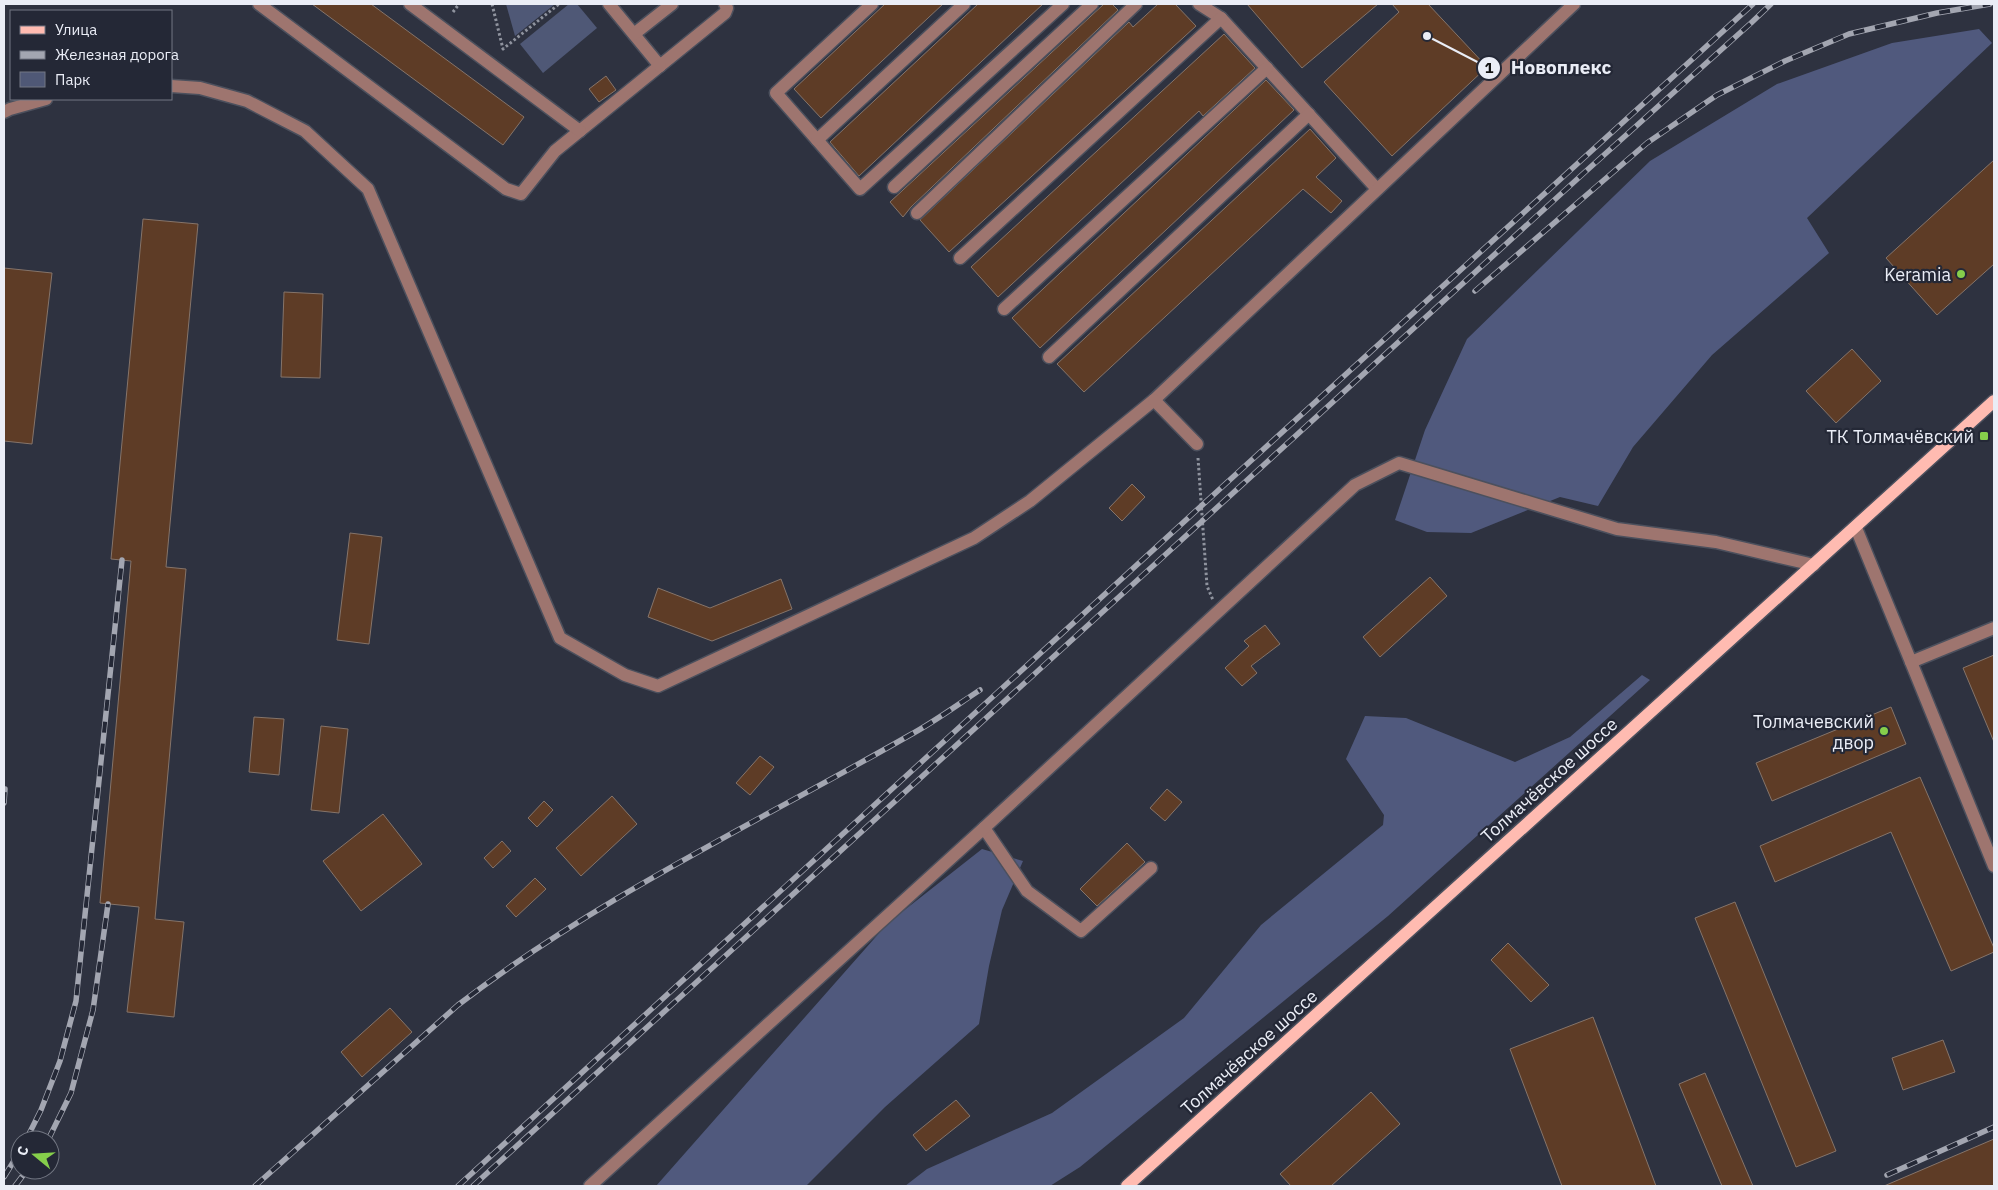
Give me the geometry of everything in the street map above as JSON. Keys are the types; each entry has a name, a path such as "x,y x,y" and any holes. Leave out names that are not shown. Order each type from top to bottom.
{"main road":[{"name":"Толмачёвское шоссе","path":"1127,1186 1856,528 1994,401"}],"street":[{"path":"259,4 506,189 521,194 555,151 724,13 727,8 725,4"},
{"path":"410,4 580,131"},
{"path":"609,4 660,66"},
{"path":"634,34 672,4"},
{"path":"872,4 776,93 860,189 1063,4"},
{"path":"817,140 964,4"},
{"path":"894,187 1092,4"},
{"path":"917,213 1136,4"},
{"path":"1199,4 1221,18 1378,189"},
{"path":"172,86 200,88 247,101 305,131 368,189 560,638 625,675 658,686 974,538 1030,502 1154,400 1574,4"},
{"path":"960,258 1221,18"},
{"path":"1004,309 1267,68"},
{"path":"4,112 42,100"},
{"path":"1049,357 1309,114"},
{"path":"1154,400 1197,444"},
{"path":"590,1186 984,828 1355,485 1399,463 1617,529 1716,542 1814,565"},
{"path":"1856,528 1994,866"},
{"path":"1911,662 1994,628"},
{"path":"984,828 1027,891 1081,931 1151,868"}],"path":[{"path":"453,12 459,4"},
{"path":"492,4 503,50 559,4"},
{"path":"1197,444 1207,586 1218,611"}],"green space":[{"path":"506,4 555,4 515,36"},
{"path":"569,4 577,4 597,28 543,73 520,44"}],"shaded area":[{"path":"1979,29 1992,43 1807,218 1829,253 1712,355 1633,447 1598,506 1560,497 1471,533 1427,532 1395,520 1425,430 1467,339 1650,161 1777,84 1892,43"},
{"path":"1642,675 1650,680 1388,916 1080,1167 1050,1186 905,1186 927,1169 1052,1113 1184,1018 1261,925 1383,825 1384,815 1346,759 1365,716 1406,718 1515,762 1570,737"},
{"path":"982,849 1023,861 1002,910 989,966 979,1024 885,1107 806,1186 656,1186 888,923"}],"building":[{"path":"312,4 371,4 524,117 503,145"},
{"path":"885,4 943,4 821,118 794,89"},
{"path":"978,4 1043,4 859,176 830,142"},
{"path":"1104,4 1112,4 1118,10 911,207 903,217 890,202"},
{"path":"1158,4 1175,4 1196,26 949,252 920,220 1129,22 1133,27"},
{"path":"1247,4 1378,4 1302,68"},
{"path":"1392,4 1428,4 1487,67 1392,156 1324,82 1399,12"},
{"path":"1224,34 1255,68 1203,116 1199,111 998,297 971,267"},
{"path":"606,76 616,90 599,102 589,89"},
{"path":"1266,80 1294,110 1040,348 1012,318"},
{"path":"1310,129 1336,158 1316,177 1342,201 1331,213 1303,189 1084,392 1057,364"},
{"path":"1994,160 1994,264 1937,315 1886,258"},
{"path":"143,219 198,224 166,567 186,569 155,919 184,922 174,1017 127,1012 139,907 100,903 131,561 111,559"},
{"path":"4,268 52,273 32,444 4,441"},
{"path":"284,292 323,294 320,378 281,377"},
{"path":"1852,349 1881,381 1836,423 1806,391"},
{"path":"1132,484 1145,497 1122,521 1109,508"},
{"path":"350,533 382,537 369,644 337,640"},
{"path":"1430,577 1447,596 1380,657 1363,637"},
{"path":"781,579 792,609 712,641 648,617 658,588 710,608"},
{"path":"1265,625 1280,644 1251,666 1257,673 1242,686 1225,668 1249,646 1244,641"},
{"path":"1994,655 1994,742 1963,668"},
{"path":"1891,707 1906,744 1772,801 1756,763"},
{"path":"254,717 284,719 279,775 249,772"},
{"path":"321,726 348,729 339,813 311,810"},
{"path":"760,756 774,767 750,795 736,783"},
{"path":"1920,777 1994,948 1994,952 1951,971 1891,832 1775,882 1760,846"},
{"path":"1167,789 1182,802 1165,821 1150,808"},
{"path":"612,796 637,824 581,876 556,848"},
{"path":"544,801 553,810 537,827 528,818"},
{"path":"383,814 422,864 361,911 323,861"},
{"path":"502,841 511,851 493,868 484,858"},
{"path":"1127,843 1145,862 1097,906 1080,889"},
{"path":"535,878 546,889 516,917 506,906"},
{"path":"1735,902 1836,1151 1796,1167 1695,918"},
{"path":"1508,943 1549,985 1531,1002 1491,960"},
{"path":"390,1008 412,1032 362,1077 341,1052"},
{"path":"1593,1017 1656,1186 1562,1186 1510,1049"},
{"path":"1943,1040 1955,1072 1903,1090 1892,1058"},
{"path":"1705,1073 1753,1186 1722,1186 1679,1084"},
{"path":"1371,1092 1400,1124 1331,1186 1291,1186 1280,1174"},
{"path":"956,1100 970,1116 926,1151 913,1135"},
{"path":"1994,1139 1994,1186 1884,1186"}],"railway":[{"path":"458,1186 1753,4"},
{"path":"473,1186 1771,4"},
{"path":"1475,291 1647,143 1717,95 1785,61 1849,34 1937,13 1990,4"},
{"path":"31,1130 60,1061 76,1001 122,560"},
{"path":"255,1186 458,1005 511,966 622,895 919,730 980,690"},
{"path":"4,803 5,789"},
{"path":"53,1130 71,1093 93,1010 108,904"},
{"path":"1887,1175 1994,1127"},
{"path":"4,1177 10,1167"},
{"path":"15,1186 20,1180"}],"place":[{"name":"Новоплекс","path":"1427,36"},
{"name":"Keramia","path":"1961,274"},
{"name":"ТК Толмачёвский","path":"1984,436"},
{"name":"Толмачевский двор","path":"1884,731"}]}
